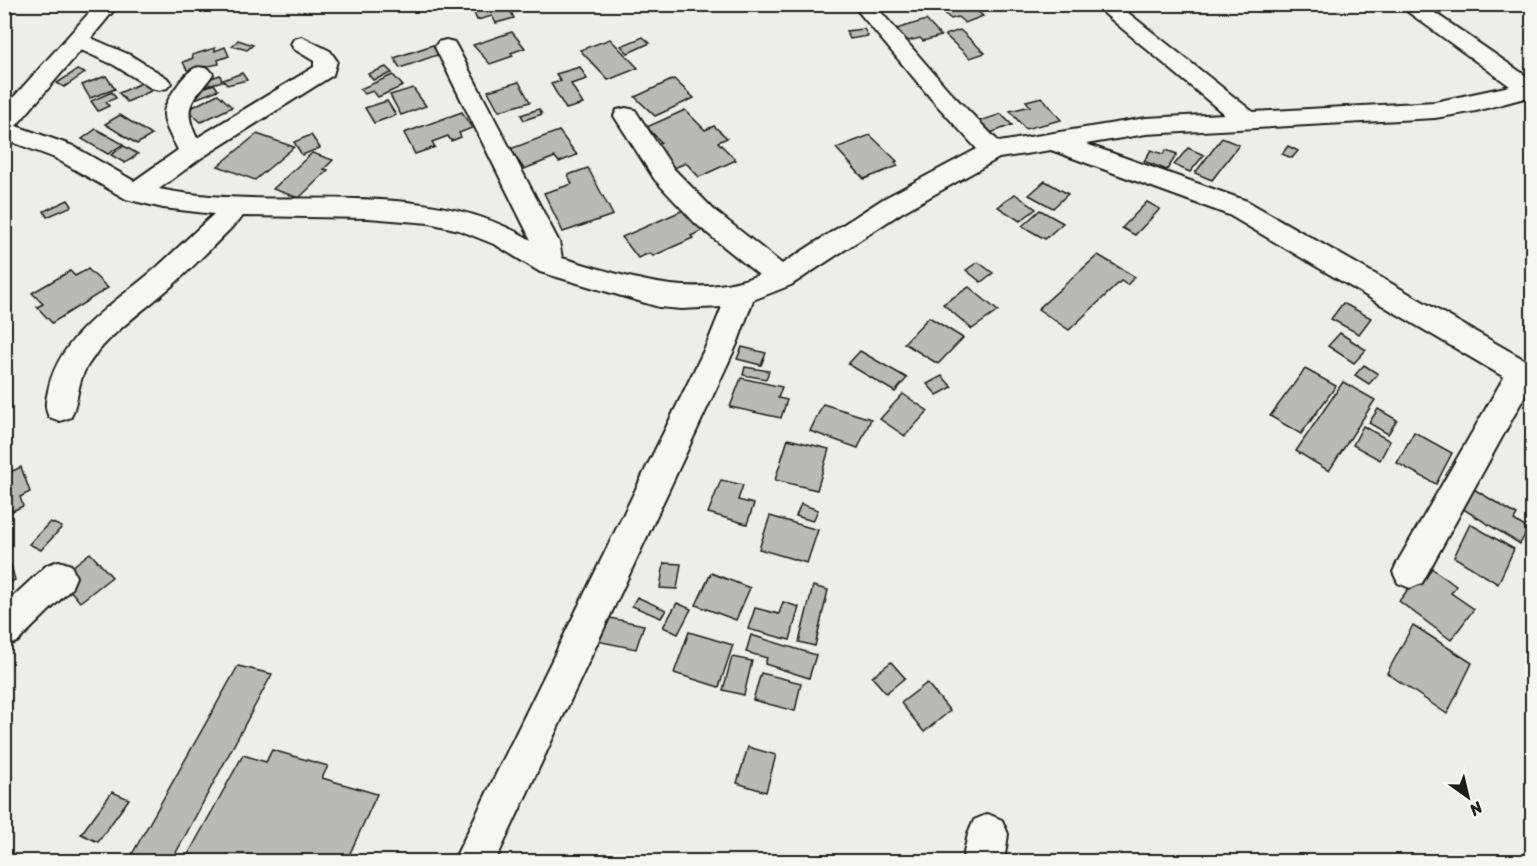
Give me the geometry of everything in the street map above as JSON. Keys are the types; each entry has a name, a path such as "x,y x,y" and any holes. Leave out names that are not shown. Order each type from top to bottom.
{"street":[{"path":"4,124 109,4"},
{"path":"862,4 993,152"},
{"path":"1103,4 1247,120"},
{"path":"1407,4 1531,88"},
{"path":"77,40 122,60 159,83"},
{"path":"135,193 192,152 325,70 326,61 322,56 302,44"},
{"path":"446,47 545,242 550,265"},
{"path":"192,152 174,121 176,109 184,94 201,74"},
{"path":"4,130 64,152 135,193 163,199 237,207 368,209 429,214 464,222 506,238 550,265 659,296 711,297 742,293 781,278 892,206 993,152 1146,126 1435,110 1476,103 1531,88"},
{"path":"626,116 664,174 705,218 781,278"},
{"path":"1052,141 1238,208 1527,376 1410,572"},
{"path":"60,408 65,380 77,357 101,329 165,276 237,207"},
{"path":"473,861 722,344 742,293"},
{"path":"4,630 59,577"}],"building":[{"path":"487,4 507,4 514,18 496,23 492,16 477,20 472,8"},
{"path":"958,4 968,4 983,16 965,23 958,17 951,19 941,11"},
{"path":"926,20 941,36 923,41 920,38 908,41 896,29"},
{"path":"864,29 868,36 850,39 846,31"},
{"path":"960,30 985,53 970,58 945,35"},
{"path":"512,32 525,48 511,53 513,56 490,64 473,45"},
{"path":"643,37 650,43 628,53 621,46"},
{"path":"610,39 638,68 608,80 580,50"},
{"path":"238,40 253,45 247,50 232,46"},
{"path":"433,45 440,54 400,68 394,58"},
{"path":"225,47 229,56 218,60 219,64 187,70 183,62 193,58 192,55"},
{"path":"386,67 392,73 373,80 368,74"},
{"path":"580,67 587,79 571,84 583,104 566,109 551,84 561,81 556,74"},
{"path":"77,70 85,73 64,87 57,83"},
{"path":"242,73 247,80 227,85 223,80"},
{"path":"220,75 222,81 206,86 203,81"},
{"path":"393,75 403,86 378,97 373,91 365,94 360,89"},
{"path":"106,76 115,89 90,98 82,85"},
{"path":"674,79 694,98 655,116 635,97"},
{"path":"144,82 153,90 127,102 119,93"},
{"path":"519,82 530,102 499,111 488,91"},
{"path":"214,84 218,90 195,99 192,92"},
{"path":"413,88 426,106 401,115 390,95"},
{"path":"112,92 116,98 106,102 109,106 98,111 91,101"},
{"path":"218,94 232,107 201,122 187,110"},
{"path":"1042,97 1061,120 1025,129 1010,111 1030,106 1026,101"},
{"path":"387,101 396,115 374,123 365,108"},
{"path":"539,109 542,114 524,120 521,115"},
{"path":"685,110 705,130 714,126 727,138 718,142 736,160 699,177 686,163 674,168 652,146 661,142 647,127"},
{"path":"462,112 472,128 459,133 461,137 451,141 448,136 432,142 435,147 415,154 404,133"},
{"path":"1001,114 1012,125 982,136 971,124"},
{"path":"120,115 152,135 137,144 105,124"},
{"path":"96,129 123,144 108,154 82,139"},
{"path":"559,131 577,155 559,162 555,157 524,169 510,149"},
{"path":"257,134 294,147 255,180 218,166"},
{"path":"311,135 320,148 302,155 294,142"},
{"path":"870,135 897,161 895,162 898,166 864,179 836,148"},
{"path":"1222,138 1239,145 1212,180 1195,173"},
{"path":"124,146 138,154 125,163 111,155"},
{"path":"1288,146 1298,151 1292,158 1282,154"},
{"path":"1188,148 1204,155 1190,172 1174,165"},
{"path":"1151,150 1163,154 1166,150 1177,154 1167,170 1144,161"},
{"path":"312,153 333,160 324,169 328,170 299,198 273,189"},
{"path":"588,168 613,215 563,232 544,193 572,184 568,175"},
{"path":"1045,181 1068,194 1053,208 1029,195"},
{"path":"1015,194 1036,209 1020,221 998,207"},
{"path":"68,200 72,206 47,217 44,211"},
{"path":"1147,202 1160,209 1135,235 1122,228"},
{"path":"686,209 703,230 691,236 693,238 653,256 650,253 638,258 622,237"},
{"path":"1040,210 1063,223 1045,239 1022,226"},
{"path":"1098,255 1135,277 1127,285 1121,281 1069,330 1038,309"},
{"path":"978,262 993,273 981,282 966,270"},
{"path":"88,269 108,288 52,323 37,307 43,304 32,293 70,271 75,276"},
{"path":"969,287 998,311 972,329 943,304"},
{"path":"1343,303 1371,318 1359,334 1331,319"},
{"path":"929,317 963,338 938,364 904,343"},
{"path":"1340,333 1366,350 1354,363 1328,346"},
{"path":"742,347 766,353 761,365 737,359"},
{"path":"860,351 907,378 895,392 848,364"},
{"path":"1364,365 1378,374 1369,384 1355,375"},
{"path":"745,367 769,371 766,379 743,375"},
{"path":"1305,369 1336,386 1301,434 1270,416"},
{"path":"942,376 952,387 937,395 927,384"},
{"path":"741,378 782,387 778,398 787,400 781,418 730,407"},
{"path":"1343,382 1375,400 1329,471 1296,451"},
{"path":"903,394 928,411 905,436 880,419"},
{"path":"823,404 871,419 858,448 810,431"},
{"path":"1378,409 1397,420 1388,434 1369,423"},
{"path":"1363,426 1390,441 1380,460 1353,445"},
{"path":"1414,432 1452,453 1436,484 1397,463"},
{"path":"788,439 829,449 817,490 775,480"},
{"path":"21,467 30,492 20,497 23,506 4,515 4,475"},
{"path":"721,480 743,485 738,500 754,504 747,524 708,513"},
{"path":"1472,488 1517,515 1514,520 1528,529 1520,544 1460,507"},
{"path":"801,504 818,510 813,521 796,516"},
{"path":"770,516 818,530 807,563 759,549"},
{"path":"50,522 62,527 41,550 29,544"},
{"path":"1470,524 1514,549 1498,584 1454,557"},
{"path":"90,553 112,577 80,602 59,577"},
{"path":"664,563 681,564 677,589 660,588"},
{"path":"11,565 15,580 4,585 4,568"},
{"path":"1427,565 1456,586 1451,593 1474,609 1451,640 1399,601"},
{"path":"711,573 750,588 736,620 696,605"},
{"path":"813,586 828,590 815,646 799,642"},
{"path":"637,597 666,610 661,618 632,606"},
{"path":"783,602 799,607 790,640 748,629 755,608 779,614"},
{"path":"677,603 691,609 678,634 663,627"},
{"path":"605,617 644,625 636,649 597,641"},
{"path":"1413,625 1472,663 1447,714 1387,673"},
{"path":"689,632 733,645 719,687 674,673"},
{"path":"751,635 816,655 809,678 765,664 767,658 746,652"},
{"path":"732,657 752,661 744,695 723,690"},
{"path":"891,662 905,678 886,693 872,677"},
{"path":"238,666 272,674 171,862 150,862 131,856"},
{"path":"761,673 801,683 795,711 753,700"},
{"path":"927,683 950,711 924,732 901,703"},
{"path":"748,747 776,755 766,792 737,783"},
{"path":"272,750 328,766 322,778 377,794 346,862 184,862 243,755 266,762"},
{"path":"112,792 129,799 98,842 81,834"}]}
